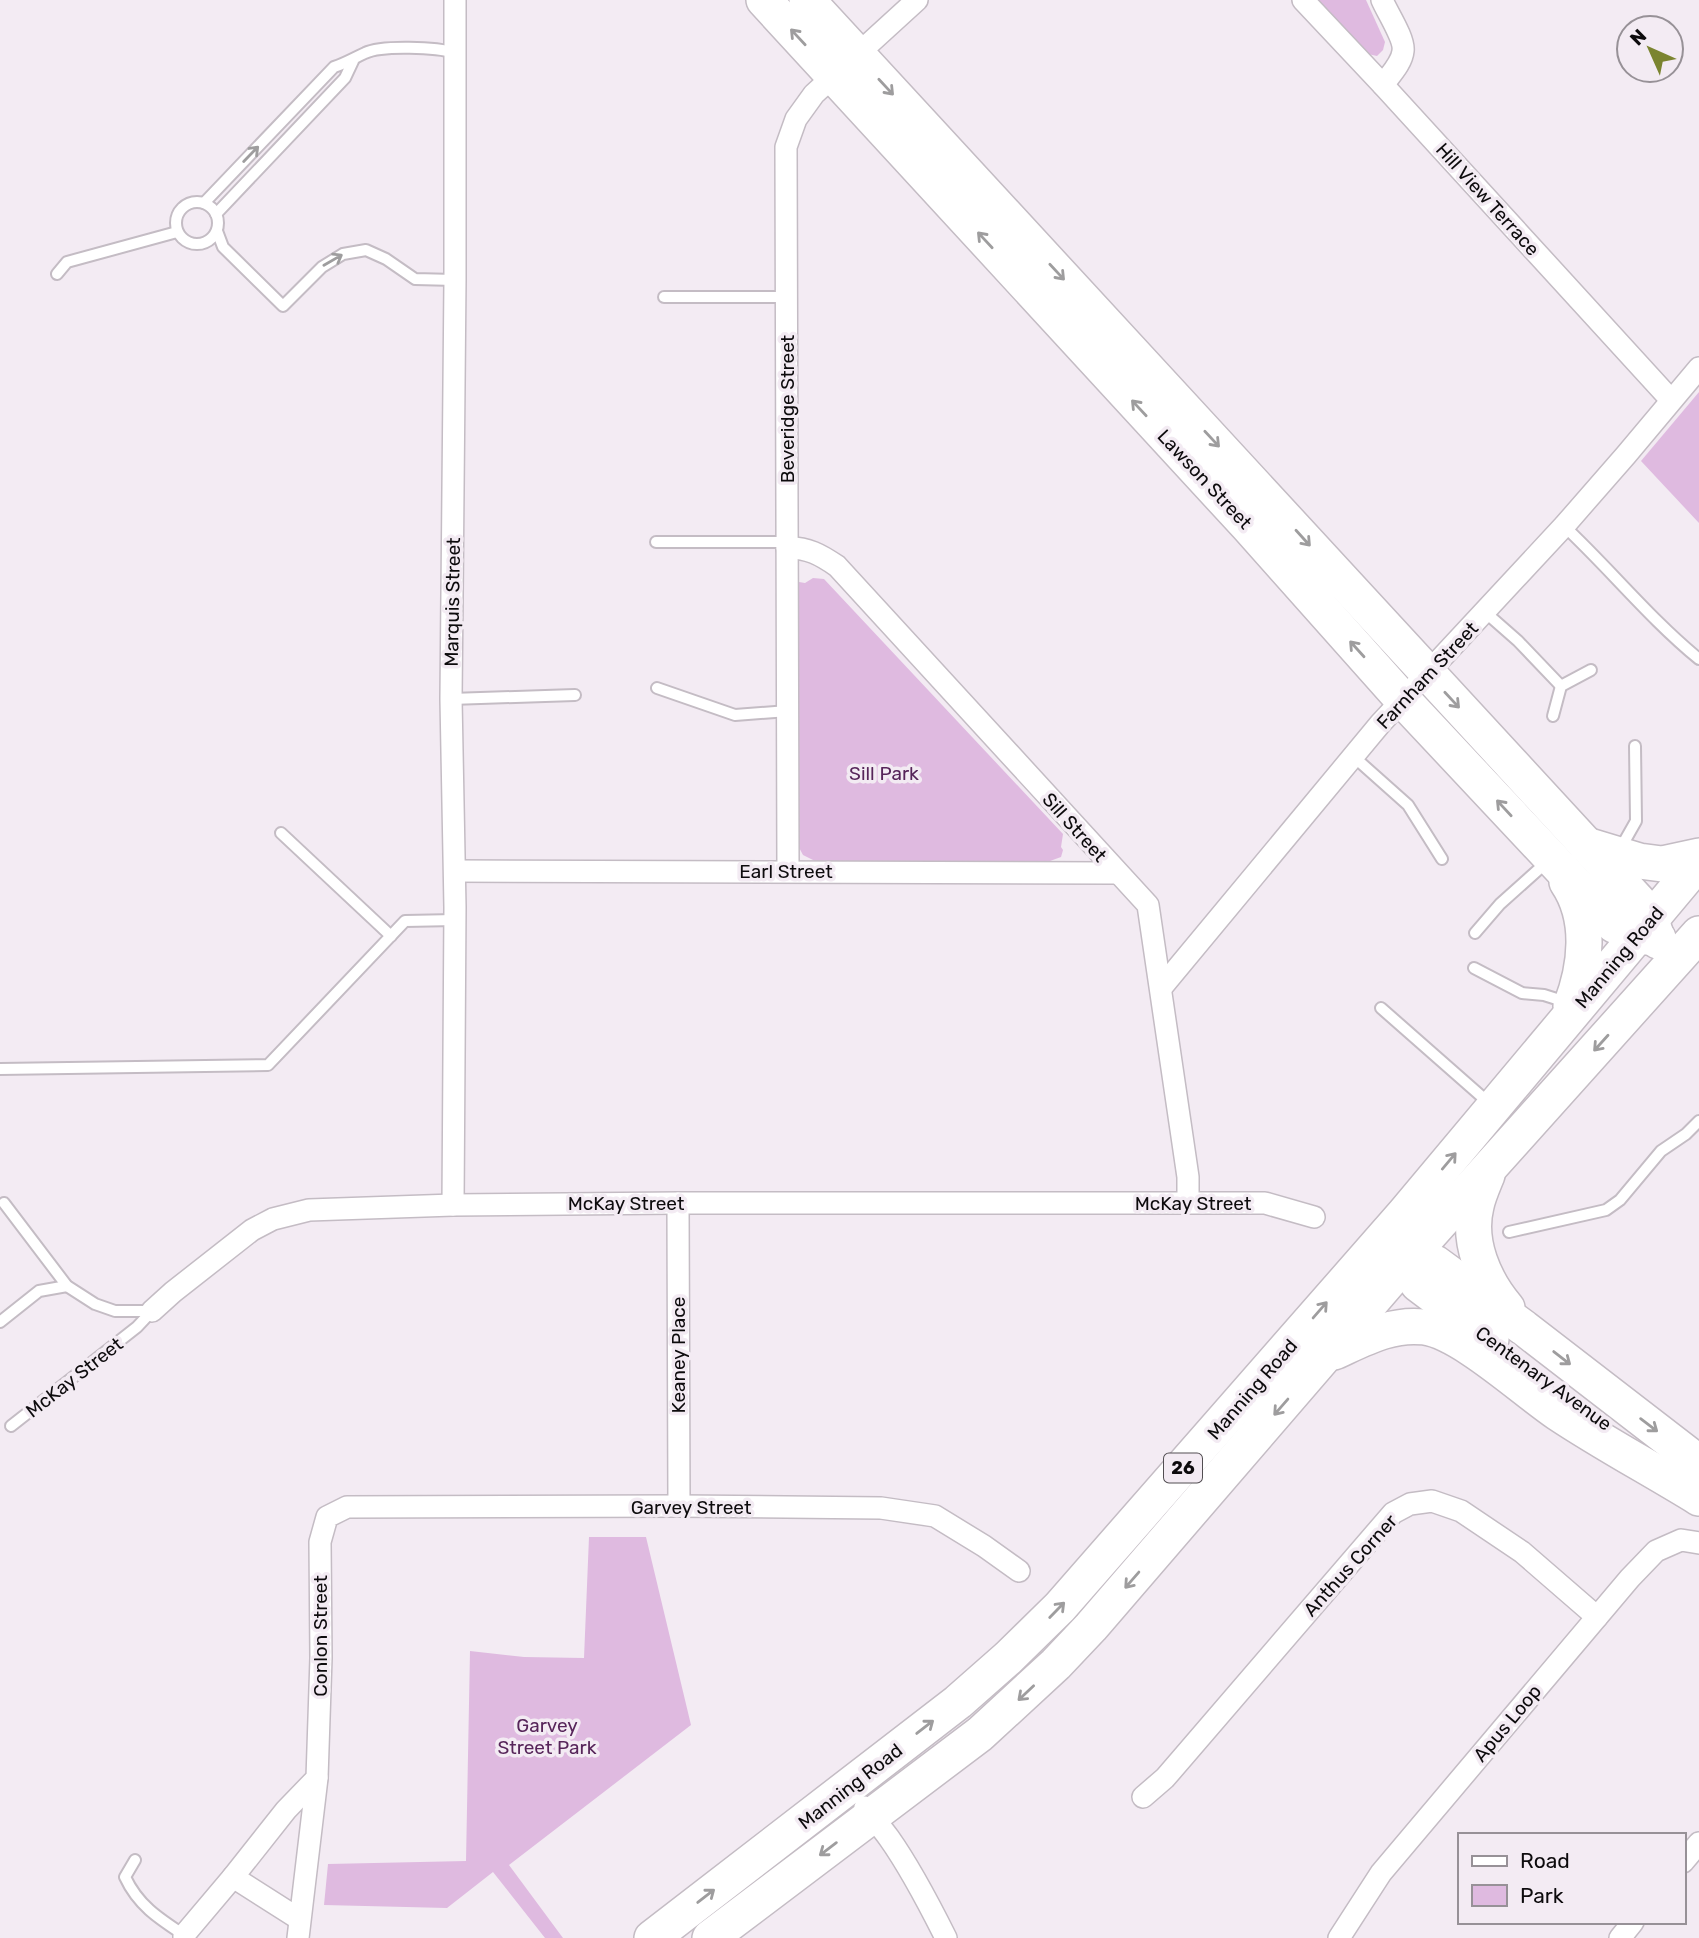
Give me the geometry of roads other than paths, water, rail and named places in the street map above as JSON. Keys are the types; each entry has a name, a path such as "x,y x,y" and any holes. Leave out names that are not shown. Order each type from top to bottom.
{"main road":[{"name":"Lawson Street","path":"764,0 846,65 1248,477 1428,674 1601,850 1637,901 1649,931"},
{"name":"Lawson Street","path":"807,0 846,65 1403,700 1614,925 1649,931"},
{"path":"1601,850 1639,861 1662,864 1699,856"},
{"path":"1551,858 1571,888 1583,924 1585,947 1582,968 1564,1018"},
{"name":"Manning Road","path":"652,1938 985,1679 1060,1607 1495,1108 1564,1018 1649,931 1699,862"},
{"path":"1649,931 1680,938 1699,933"},
{"path":"1646,992 1658,972 1660,947 1649,931"},
{"name":"Manning Road","path":"710,1938 979,1734 1056,1664 1100,1617 1325,1356 1406,1257 1699,933"},
{"path":"1489,1168 1475,1207 1475,1245 1484,1274 1497,1297 1524,1328"},
{"path":"1361,1263 1379,1256 1406,1257 1399,1231 1405,1213"},
{"name":"Centenary Avenue","path":"1406,1257 1434,1263 1524,1328 1699,1463"},
{"name":"Centenary Avenue","path":"1406,1257 1418,1283 1699,1495"},
{"path":"1325,1356 1376,1333 1399,1327 1427,1327 1448,1335 1481,1356 1558,1413 1699,1495"}],"street":[{"name":"Marquis Street","path":"453,1205 455,872 451,699 455,0"},
{"name":"Beveridge Street","path":"788,871 786,147 789,133 802,108 917,0"},
{"name":"Hill View Terrace","path":"1303,0 1671,400"},
{"path":"1382,0 1404,50 1383,85"},
{"name":"Farnham Street","path":"1161,988 1353,756 1563,526 1699,368"},
{"name":"Sill Street","path":"787,545 820,554 837,566 1148,905 1188,1177 1188,1203"},
{"name":"Earl Street","path":"455,872 1116,873"},
{"name":"McKay Street","path":"152,1311 238,1240 273,1219 309,1210 453,1205 678,1203 1265,1203 1314,1217"},
{"name":"Keaney Place","path":"678,1203 679,1506"},
{"name":"Anthus Corner","path":"1143,1797 1165,1777 1393,1513 1410,1504 1432,1501 1461,1511 1522,1552 1597,1617"},
{"name":"Garvey Street","path":"347,1507 881,1508 935,1516 1019,1571"},
{"name":"Conlon Street","path":"299,1929 317,1778 321,1658 320,1542 327,1517 347,1507"},
{"name":"Apus Loop","path":"1339,1938 1381,1873 1630,1578 1656,1551 1681,1540 1699,1543"},
{"path":"184,1936 286,1810 317,1778"},
{"path":"849,1786 902,1858 946,1938"},
{"path":"1685,1860 1699,1843"},
{"name":"Conlon Street","path":"233,1877 299,1929"},
{"path":"1620,1938 1631,1924"}],"lane":[{"path":"204,203 334,68 367,52 401,48 444,49 455,53"},
{"path":"216,214 345,78 353,61"},
{"path":"205,243 217,231 219,223 211,207 192,202 181,209 176,220 177,232 184,240 194,244 205,243 223,247"},
{"path":"217,231 223,247 283,306 322,267 343,254 366,250 386,259 415,279 455,280"},
{"path":"57,274 67,262 177,232"},
{"path":"664,298 787,297"},
{"path":"1563,526 1596,556 1682,646 1699,659"},
{"path":"656,542 787,545"},
{"path":"1485,612 1518,641 1561,686"},
{"path":"1553,716 1561,686 1591,670"},
{"path":"657,688 735,715 788,711"},
{"path":"451,699 575,695"},
{"path":"1601,850 1636,821 1635,746"},
{"path":"1353,756 1408,805 1442,859"},
{"path":"281,833 391,936"},
{"path":"1475,933 1500,904 1551,858"},
{"path":"0,1069 268,1065 405,921 455,920"},
{"path":"1474,968 1522,993 1544,995 1564,1018"},
{"path":"1381,1008 1495,1108"},
{"path":"1509,1232 1606,1210 1620,1200 1661,1151 1686,1134 1699,1121"},
{"path":"4,1203 68,1286 95,1304 114,1311 152,1311"},
{"path":"0,1322 39,1291 68,1286"},
{"name":"McKay Street","path":"11,1426 137,1327 152,1311"},
{"path":"135,1860 125,1877 132,1892 156,1917 184,1936"}],"park label":[{"name":"Sill Park","path":"884,773"},
{"name":"Garvey Street Park","path":"547,1736"}]}
